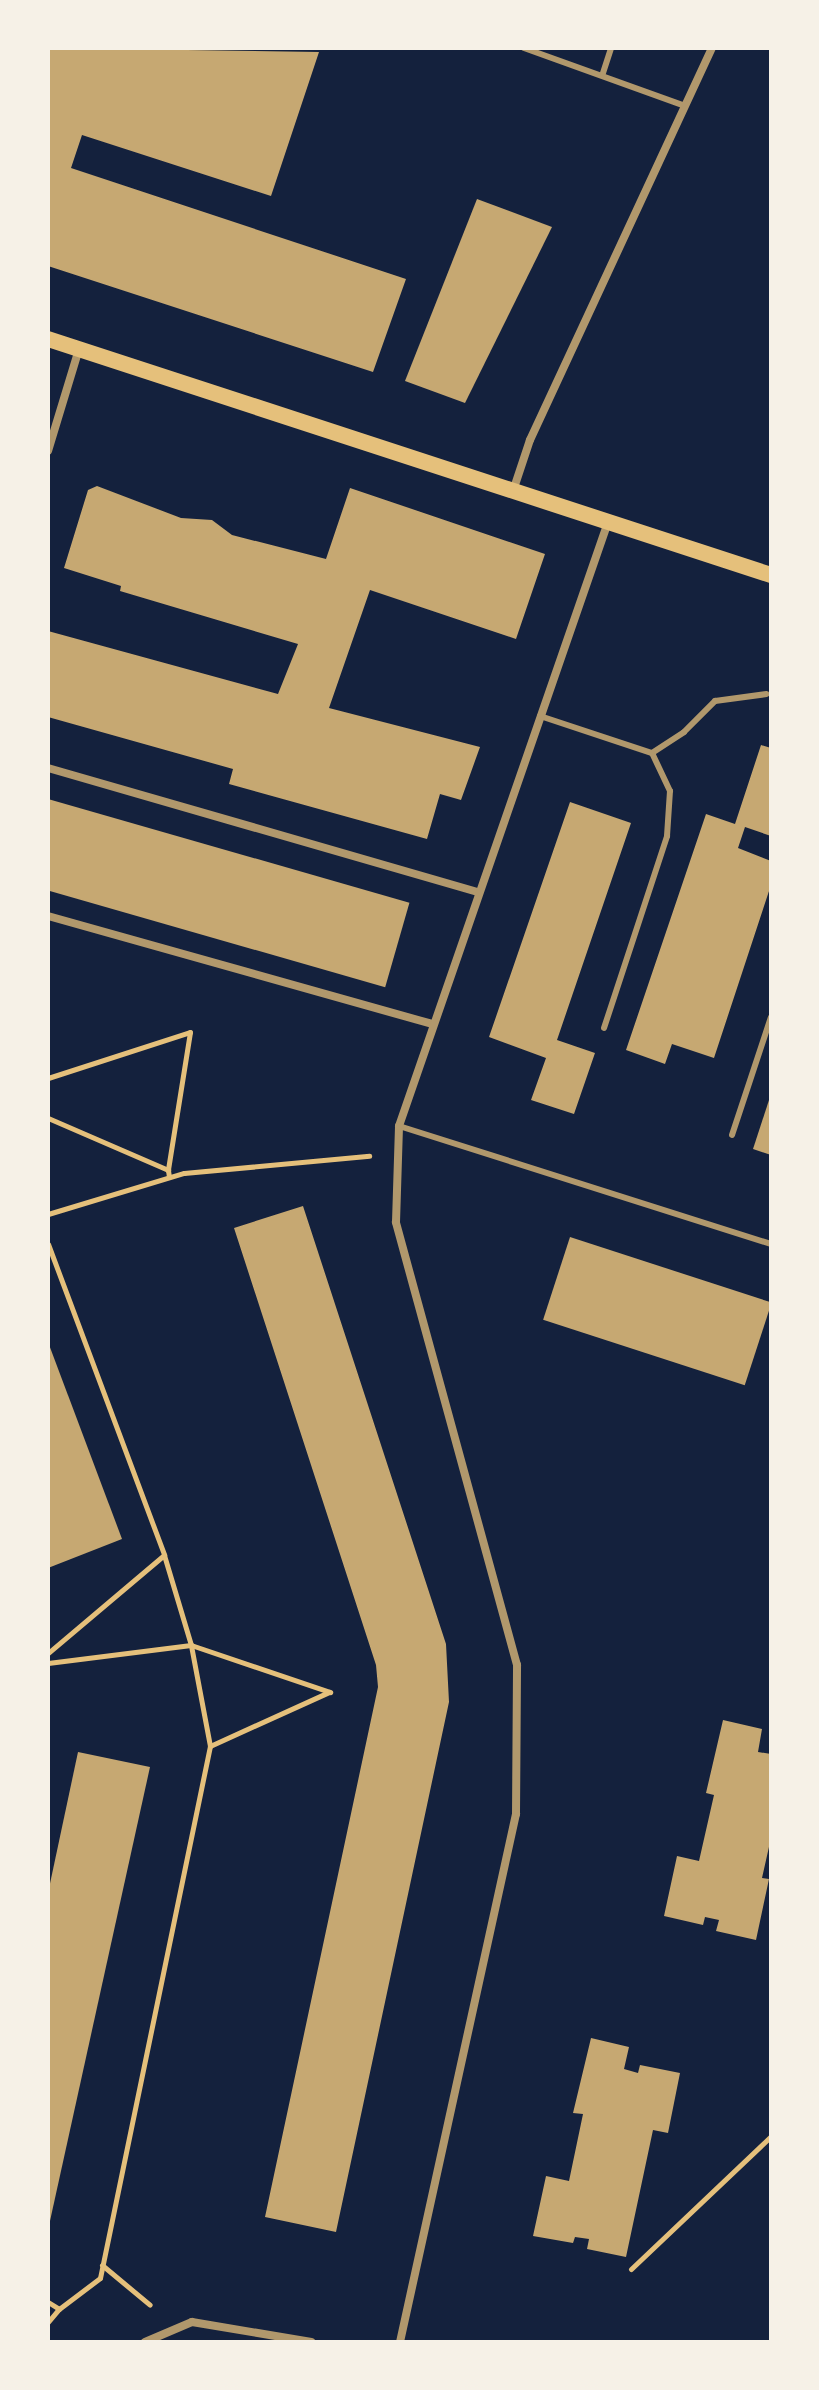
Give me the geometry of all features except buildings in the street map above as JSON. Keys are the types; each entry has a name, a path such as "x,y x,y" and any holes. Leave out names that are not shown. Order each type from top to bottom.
{"main road":[{"path":"48,339 771,575"}],"street":[{"path":"513,492 530,440 712,48"},
{"path":"48,451 79,349"},
{"path":"400,2342 516,1814 517,1665 396,1222 399,1126 431,1024 608,521"},
{"path":"48,768 478,892"},
{"path":"48,916 431,1024"},
{"path":"145,2342 192,2322 311,2342"}],"lane":[{"path":"524,48 603,73 685,106"},
{"path":"603,73 611,48"},
{"path":"652,753 684,732 715,701 767,694"},
{"path":"540,716 652,753 670,791 667,836 604,1028"},
{"path":"732,1135 771,1017"},
{"path":"399,1126 771,1244"}],"path":[{"path":"48,1078 190,1032 169,1177"},
{"path":"48,1118 168,1170"},
{"path":"48,1214 169,1177 369,1156"},
{"path":"48,1244 164,1555 191,1645 210,1746 100,2278 59,2309 48,2322"},
{"path":"48,1653 164,1555"},
{"path":"48,1663 191,1645 330,1692 210,1746"},
{"path":"631,2269 771,2136"},
{"path":"102,2265 150,2305"},
{"path":"48,2302 59,2309"}]}
